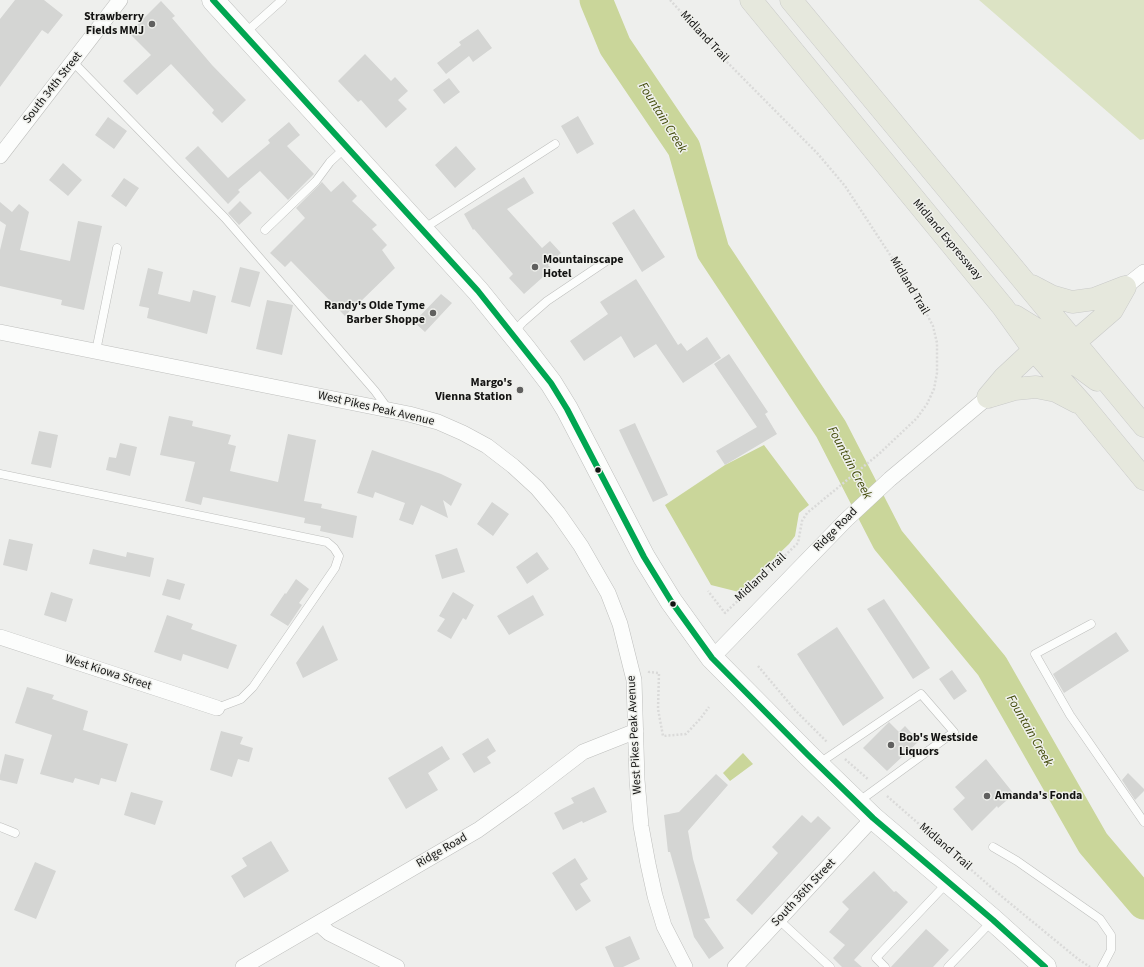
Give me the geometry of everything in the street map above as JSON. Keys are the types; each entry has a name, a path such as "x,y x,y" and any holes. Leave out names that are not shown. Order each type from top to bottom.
{"highway":[{"name":"Midland Expressway","path":"751,0 1003,308 1034,350 1083,405 1144,479"},
{"path":"791,0 1144,426"},
{"path":"1027,284 1051,296 1072,302 1094,299 1125,287"},
{"path":"1003,308 1041,332 1059,340 1075,342 1112,310 1125,287"},
{"path":"988,397 1004,378 1034,350 1054,355 1078,366 1116,393"},
{"path":"988,397 1015,388 1036,387 1056,391 1083,405"}],"main road":[{"path":"213,0 478,291 551,383 644,557 671,601 712,658 873,818 993,920 1045,967"}],"street":[{"name":"South 34th Street","path":"0,156 120,0"},
{"path":"1125,287 1144,272"},
{"name":"West Pikes Peak Avenue","path":"0,332 389,410 438,422 487,446 513,466 537,488 558,513 581,546 608,594 620,624 634,680 637,780 641,826 648,864 655,896 664,926 684,967"},
{"name":"Ridge Road","path":"712,658 846,520 890,479 988,397"},
{"name":"West Kiowa Street","path":"0,637 217,708"},
{"name":"Ridge Road","path":"243,967 478,830 583,752 636,731"},
{"name":"South 36th Street","path":"735,967 873,818"},
{"path":"318,924 329,933 397,967"}],"lane":[{"path":"244,34 280,1"},
{"path":"73,62 225,218 375,391 389,410"},
{"path":"422,230 555,144"},
{"path":"265,230 316,181 330,162 347,146"},
{"path":"96,351 117,248"},
{"path":"512,333 547,301 608,260"},
{"path":"0,474 327,542 334,548 339,556 336,568 253,687 241,700 217,708"},
{"path":"1091,624 1035,654 1070,715 1144,822"},
{"path":"818,764 921,694 954,732 857,803"},
{"path":"0,827 14,833"},
{"path":"993,847 1017,861 1100,919 1111,936 1111,950 1102,967"},
{"path":"885,967 876,958 947,882"},
{"path":"779,920 830,967"},
{"path":"948,967 993,920"}],"path":[{"name":"Midland Trail","path":"670,0 725,60 818,154 846,186 919,299 933,326 937,343 937,373 934,389 927,404 917,418 880,453 807,513 802,521 798,543 725,612 708,591"},
{"name":"Midland Trail","path":"758,666 794,710 837,752 1000,894 1078,959 1091,967"},
{"path":"634,680 646,678 649,672 659,673 658,709 663,736 686,734 709,707"}],"shaded area":[{"path":"979,0 1144,0 1144,139 1140,140"},
{"path":"764,445 809,505 799,513 795,536 789,544 739,592 711,585 665,505 725,465"},
{"path":"743,753 753,764 730,781 723,773"}],"building":[{"path":"15,0 44,0 63,15 48,34 42,30 0,87 0,19"},
{"path":"161,1 175,16 172,18 212,65 246,100 222,123 212,113 214,110 171,64 137,95 123,81 151,55 129,33"},
{"path":"478,29 492,48 473,62 469,56 446,74 437,63 461,45 459,42"},
{"path":"365,54 391,81 395,77 408,91 398,100 407,109 386,128 361,100 358,102 338,81"},
{"path":"449,78 460,92 444,104 433,90"},
{"path":"578,116 594,144 577,154 561,126"},
{"path":"108,117 127,131 114,149 95,135"},
{"path":"289,122 300,135 287,146 314,174 288,200 260,171 238,190 240,192 228,204 185,158 198,146 228,178 270,143 268,140"},
{"path":"456,146 476,169 455,188 435,165"},
{"path":"63,163 82,180 68,196 49,180"},
{"path":"524,177 534,193 507,209 542,248 550,241 561,253 548,265 552,269 524,294 509,278 513,274 474,229 473,230 464,214"},
{"path":"124,178 139,188 126,207 111,196"},
{"path":"343,181 357,196 352,201 377,225 372,229 387,245 382,250 395,268 345,316 291,261 285,267 270,253 305,218 296,208 322,182 331,192"},
{"path":"240,201 252,213 239,225 228,213"},
{"path":"0,202 12,212 19,204 29,212 20,250 70,261 78,221 102,226 84,310 61,305 62,300 0,286 0,250 6,225 0,221"},
{"path":"634,209 665,257 642,272 612,223"},
{"path":"240,267 260,272 250,307 231,302"},
{"path":"148,268 163,272 158,294 190,302 193,290 216,296 207,334 147,318 149,308 139,306"},
{"path":"636,279 678,345 681,343 687,351 707,337 721,358 683,383 656,344 634,358 621,336 584,361 570,341 608,314 600,302"},
{"name":"Randy's Olde Tyme Barber Shoppe","path":"441,294 452,303 425,332 414,322"},
{"path":"267,300 293,305 282,355 256,349"},
{"path":"729,354 768,412 765,414 777,434 725,465 716,451 757,427 714,364"},
{"path":"169,416 193,421 192,426 231,435 228,444 236,446 230,471 278,482 288,434 316,440 304,501 322,504 321,508 357,516 353,538 320,531 321,526 304,523 305,518 203,497 201,505 185,501 195,462 160,455"},
{"path":"635,423 668,495 653,502 619,430"},
{"path":"39,431 58,435 51,468 31,464"},
{"path":"120,443 137,447 130,476 106,470 109,457 116,458"},
{"path":"372,450 441,474 462,484 451,506 443,500 448,518 421,505 413,525 399,520 405,503 375,492 373,498 357,493"},
{"path":"492,502 509,514 493,536 477,524"},
{"path":"9,539 33,544 27,571 3,565"},
{"path":"457,548 465,572 442,579 435,555"},
{"path":"93,549 126,557 127,552 154,558 150,577 89,564"},
{"path":"537,552 549,569 527,584 516,567"},
{"path":"167,579 185,584 180,600 162,595"},
{"path":"296,579 309,589 299,603 302,605 288,626 270,615"},
{"path":"51,592 73,599 66,622 44,615"},
{"path":"453,592 474,605 466,620 463,618 451,639 437,631 445,619 439,616"},
{"path":"533,595 544,615 509,635 497,616"},
{"path":"884,599 930,668 913,679 867,609"},
{"path":"167,615 193,624 191,629 237,645 228,669 183,654 181,661 154,652"},
{"path":"323,625 338,660 303,678 296,663"},
{"path":"837,627 884,698 843,726 797,654"},
{"path":"1116,632 1129,651 1064,693 1053,674"},
{"path":"952,670 967,691 954,700 939,679"},
{"path":"27,687 54,695 52,699 88,711 83,730 128,744 116,782 101,778 99,785 75,778 73,783 40,774 52,735 15,723"},
{"name":"Bob's Westside Liquors","path":"889,722 899,732 905,726 919,741 887,771 863,748"},
{"path":"221,731 243,737 240,744 253,748 249,762 238,759 232,777 210,770"},
{"path":"488,738 496,751 487,757 491,763 474,773 462,754"},
{"path":"442,746 450,759 428,773 438,790 406,809 388,778"},
{"path":"5,754 24,759 17,784 0,780"},
{"name":"Amanda's Fonda","path":"986,759 1014,794 998,808 997,806 972,831 953,809 965,798 955,787"},
{"path":"1128,773 1144,789 1144,791 1135,800 1122,780"},
{"path":"716,774 728,785 688,831 693,859 710,918 704,919 724,948 709,959 694,937 670,852 668,852 664,815 679,812"},
{"path":"594,787 607,812 563,830 554,813 574,803 571,798"},
{"path":"131,792 163,801 155,825 124,815"},
{"path":"802,815 811,823 818,816 831,828 752,915 736,900 778,853 772,847"},
{"path":"271,841 289,871 244,898 231,876 247,866 242,858"},
{"path":"575,858 588,879 580,884 591,901 576,911 552,873"},
{"path":"35,862 56,871 36,919 14,910"},
{"path":"874,871 894,892 896,891 908,902 854,960 862,967 842,967 833,958 845,945 829,932 849,909 842,902"},
{"path":"926,929 949,950 933,967 891,967"},
{"path":"630,936 640,959 623,967 614,967 605,947"}],"waterway":[{"name":"Fountain Creek","path":"596,0 615,46 684,148 713,251 831,429 888,540 992,666 1093,843 1144,903"}],"transit line":[{"path":"213,0 478,291 551,383 567,409 644,557 671,601 712,658 873,818 993,920 1045,967"}],"place":[{"name":"Strawberry Fields MMJ","path":"152,24"},
{"name":"Mountainscape Hotel","path":"535,267"},
{"name":"Randy's Olde Tyme Barber Shoppe","path":"433,313"},
{"name":"Margo's Vienna Station","path":"520,390"},
{"name":"Bob's Westside Liquors","path":"891,745"},
{"name":"Amanda's Fonda","path":"987,796"}]}
